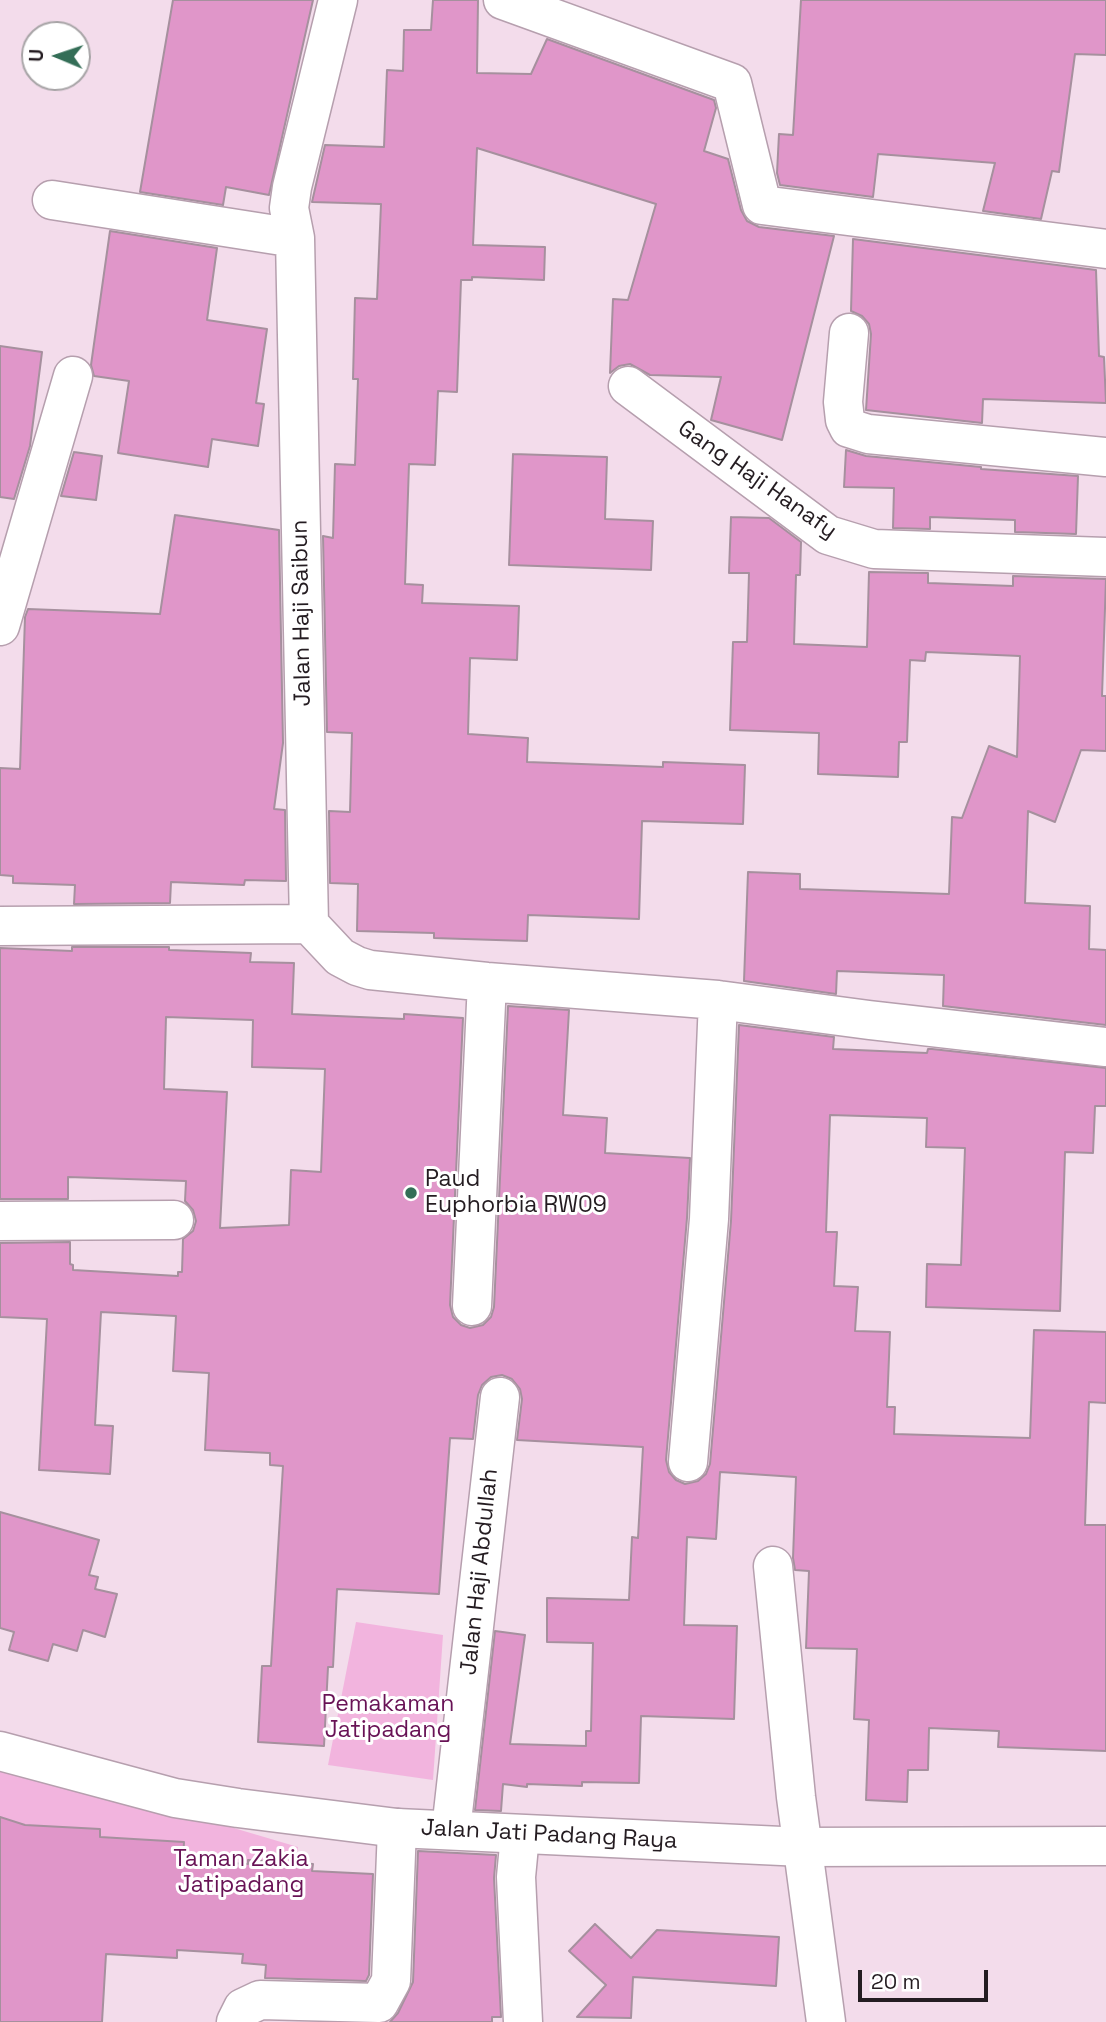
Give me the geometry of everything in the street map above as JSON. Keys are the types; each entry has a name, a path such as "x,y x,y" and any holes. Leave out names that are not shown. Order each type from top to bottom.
{"street":[{"name":"Jalan Haji Saibun","path":"309,924 295,238 289,208 338,0"},
{"path":"503,0 732,83 762,205 1106,249"},
{"path":"52,200 295,238"},
{"path":"849,333 843,402 849,428 868,434 1106,457"},
{"path":"0,626 73,376"},
{"name":"Gang Haji Hanafy","path":"628,386 828,535 859,546 885,550 1106,557"},
{"path":"1063,534 1106,534"},
{"path":"0,926 309,924 340,957 357,966 382,971 718,1000 1106,1047"},
{"path":"472,1306 487,982"},
{"path":"688,1462 709,1219 718,1000"},
{"path":"0,1221 174,1220"},
{"name":"Jalan Haji Abdullah","path":"451,1830 500,1397"},
{"path":"773,1566 796,1797 826,2022"},
{"name":"Jalan Jati Padang Raya","path":"0,1751 175,1798 397,1828 803,1847 1106,1846"},
{"path":"236,2022 243,2008 260,2000 379,2012 391,1981 397,1828"},
{"path":"520,1835 516,1877 523,2022"}],"green space":[{"name":"Pemakaman Jatipadang","path":"356,1622 443,1635 433,1780 328,1765"},
{"name":"Taman Zakia Jatipadang","path":"0,1759 298,1847 282,1929 0,1843"}],"building":[{"path":"173,0 313,0 269,195 226,187 223,205 140,192"},
{"path":"433,0 478,0 477,73 531,74 547,39 714,100 716,108 704,151 728,159 741,210 747,221 759,227 834,236 782,440 711,420 721,377 650,375 630,364 619,366 610,373 613,299 628,300 656,204 477,148 473,245 545,247 544,280 472,277 472,280 461,280 457,392 438,391 435,465 409,464 405,584 423,585 422,603 519,606 517,660 470,658 468,734 528,738 527,762 663,767 663,762 745,765 743,824 642,821 639,919 528,915 527,941 434,938 434,933 357,931 358,884 330,883 329,811 350,812 352,733 327,732 323,536 333,538 335,464 355,465 358,379 353,379 355,298 377,299 381,204 312,202 325,145 384,147 387,70 403,71 404,30 431,30"},
{"path":"801,0 1106,0 1106,55 1075,54 1059,172 1052,171 1041,219 983,211 995,163 878,154 873,197 780,185 777,173 779,134 793,135"},
{"path":"110,231 217,248 207,320 267,329 256,403 264,404 258,446 212,439 208,467 118,453 129,381 94,376 91,365"},
{"path":"853,239 1096,270 1099,356 1104,357 1106,403 983,399 982,423 866,410 871,334 869,324 862,316 851,311"},
{"path":"0,346 42,352 30,446 14,499 0,497"},
{"path":"846,450 866,456 981,469 1078,476 1076,534 1015,532 1015,520 930,517 930,529 893,528 894,488 844,487"},
{"path":"74,452 102,456 96,500 61,496"},
{"path":"513,454 607,457 605,519 653,521 651,570 509,565"},
{"path":"175,515 279,530 283,743 274,809 285,810 286,881 245,880 244,885 171,882 170,903 74,904 75,885 13,883 13,876 0,875 0,768 20,769 25,617 28,609 160,614"},
{"path":"731,517 769,518 801,542 800,575 796,575 794,644 867,647 869,572 928,573 928,583 1013,586 1013,576 1106,579 1102,696 1106,696 1106,751 1081,750 1055,822 1028,811 1025,903 1090,906 1089,949 1106,950 1106,1025 943,1006 944,975 837,971 836,994 744,981 748,872 800,874 800,889 949,894 952,817 962,818 989,746 1017,757 1020,656 926,652 925,661 910,660 907,742 899,742 898,777 818,774 819,733 730,730 733,642 747,642 749,573 729,573"},
{"path":"72,947 169,947 169,950 251,953 250,962 294,963 292,1014 404,1019 404,1014 463,1018 450,1305 453,1317 461,1325 470,1328 483,1325 491,1317 494,1307 508,1006 569,1010 563,1115 607,1118 605,1153 690,1158 666,1460 669,1472 676,1480 685,1484 698,1481 706,1474 710,1464 731,1221 739,1025 834,1037 833,1049 927,1053 928,1049 932,1049 1106,1068 1106,1106 1095,1106 1093,1153 1065,1152 1060,1311 926,1307 927,1264 961,1265 965,1148 926,1147 927,1118 830,1115 826,1232 837,1232 834,1286 858,1287 855,1331 890,1332 887,1407 895,1407 894,1434 1030,1438 1034,1330 1106,1332 1106,1403 1089,1402 1085,1525 1106,1525 1106,1751 998,1747 999,1731 929,1728 928,1770 908,1770 907,1802 866,1800 869,1720 854,1719 857,1649 806,1648 809,1571 795,1570 793,1558 796,1477 720,1472 716,1539 687,1537 684,1625 737,1626 734,1719 641,1716 639,1783 582,1782 582,1786 527,1784 527,1787 503,1784 501,1811 475,1810 495,1631 525,1635 510,1744 586,1746 586,1731 591,1731 593,1643 547,1642 547,1598 629,1600 632,1537 638,1538 643,1447 517,1440 522,1399 520,1389 512,1379 502,1375 491,1377 482,1385 478,1395 473,1439 450,1438 439,1594 337,1589 333,1667 328,1667 324,1746 258,1742 262,1666 271,1666 283,1466 270,1465 270,1453 205,1450 209,1373 173,1371 176,1316 101,1312 95,1425 113,1426 110,1474 39,1470 47,1319 0,1317 0,1243 70,1242 70,1264 73,1265 73,1270 178,1276 178,1272 182,1272 183,1239 193,1231 196,1221 193,1210 185,1201 186,1181 68,1177 68,1199 0,1199 0,948 72,951","holes":["166,1017 253,1020 252,1067 325,1069 321,1172 291,1170 289,1225 220,1228 227,1092 164,1089"]},
{"path":"0,1512 99,1540 89,1575 98,1577 95,1589 117,1594 105,1637 83,1630 77,1651 53,1644 48,1661 9,1650 14,1632 0,1628"},
{"path":"0,1817 25,1825 100,1829 100,1837 184,1842 183,1860 313,1864 312,1871 373,1874 369,1975 366,1981 265,1978 266,1965 242,1963 243,1954 177,1950 177,1958 106,1954 102,2022 0,2022"},
{"path":"418,1851 496,1855 494,1878 501,2017 492,2017 492,2022 390,2022 398,2013 413,1982"},
{"path":"595,1924 631,1958 657,1930 779,1937 776,1986 633,1977 631,2018 577,2017 606,1985 569,1951"}],"place":[{"name":"Paud Euphorbia RW09","path":"411,1193"}]}
